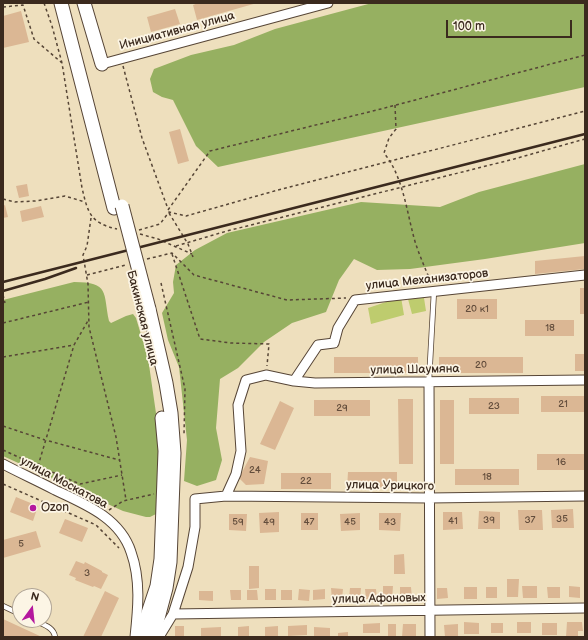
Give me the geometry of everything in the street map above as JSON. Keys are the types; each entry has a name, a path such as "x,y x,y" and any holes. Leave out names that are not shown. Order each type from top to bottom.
{"main road":[{"name":"Бакинская улица","path":"61,3 166,383 171,413 174,453 170,562 166,588 153,637"},
{"name":"Бакинская улица","path":"69,3 118,207"},
{"path":"84,3 102,64"},
{"name":"Бакинская улица","path":"140,637 150,611 157,586 161,559 164,491 162,410 145,310"}],"street":[{"name":"Инициативная улица","path":"102,64 328,3"},
{"name":"улица Механизаторов","path":"294,381 318,345 334,343 338,328 355,300 585,275"},
{"name":"улица Шаумяна","path":"226,496 236,474 241,451 238,405 246,380 266,376 294,381 315,382 585,380"},
{"path":"429,382 430,637"},
{"name":"улица Москатова","path":"3,464 96,510 120,531 127,541 138,580 135,637"},
{"name":"улица Урицкого","path":"173,614 188,567 195,527 195,499 226,496 429,498 585,496"},
{"name":"улица Афоновых","path":"173,614 585,608"},
{"path":"159,637 173,614"}],"lane":[{"path":"429,382 434,291"},
{"path":"51,628 55,637"}],"path":[{"path":"44,3 62,63 85,202 91,217 87,246 83,255 87,275 89,327 116,437 126,500"},
{"path":"3,7 23,5 34,38 62,63"},
{"path":"138,230 160,224 210,152 585,55"},
{"path":"121,59 142,138 168,211 188,244 193,257"},
{"path":"395,105 396,129 389,138 384,153 392,162 401,187 413,236 434,291"},
{"path":"168,211 186,216 278,190 392,162 585,111"},
{"path":"176,246 188,244 227,231 585,140"},
{"path":"3,199 15,202 35,201 65,196 85,202"},
{"path":"91,217 106,225 118,229"},
{"path":"136,233 176,246 192,254"},
{"path":"141,261 172,253"},
{"path":"172,253 194,275 287,300 348,298"},
{"path":"172,253 200,339 231,343 269,344 266,376"},
{"path":"87,275 126,265"},
{"path":"3,295 5,303"},
{"path":"3,323 88,302"},
{"path":"38,466 74,345 89,319"},
{"path":"3,357 74,345"},
{"path":"3,426 45,440"},
{"path":"49,441 120,460"},
{"path":"3,450 80,484 122,475"},
{"path":"3,484 96,525 119,548"},
{"path":"102,515 123,501 164,491"}],"green space":[{"path":"372,3 585,3 585,87 218,167 196,146 173,100 162,97 153,92 150,79 154,69 191,55 234,45 275,29"},
{"path":"585,164 585,243 410,269 377,270 354,259 339,280 326,312 292,323 264,342 238,368 220,379 216,428 222,460 216,480 197,486 184,481 187,440 179,367 168,340 162,313 174,293 173,282 176,265 195,250 227,233 361,202 440,207 479,192"},
{"path":"74,282 94,284 103,291 109,321 111,323 133,314 136,318 148,358 159,434 157,506 156,514 150,517 123,511 3,456 3,300"},
{"path":"401,297 404,315 371,324 368,308"},
{"path":"424,298 426,311 412,314 408,299"}],"building":[{"path":"198,3 257,3 197,20 193,5"},
{"path":"175,9 180,24 151,32 147,17"},
{"path":"21,11 29,42 3,48 3,16"},
{"path":"180,129 189,161 178,164 169,132"},
{"path":"27,184 29,196 19,198 16,186"},
{"path":"5,205 8,217 3,218 3,206"},
{"path":"41,206 44,217 22,222 20,211"},
{"path":"585,256 585,269 535,274 535,261"},
{"path":"580,288 585,288 585,314 580,314"},
{"path":"457,299 497,299 497,319 457,319"},
{"path":"525,320 574,320 574,336 525,336"},
{"path":"575,354 585,354 585,371 575,371"},
{"path":"334,357 418,357 418,373 334,373"},
{"path":"439,357 523,357 523,373 439,373"},
{"path":"541,396 585,396 585,412 541,412"},
{"path":"469,398 519,398 519,414 469,414"},
{"path":"398,399 413,399 413,464 399,464"},
{"path":"314,400 370,400 370,416 314,416"},
{"path":"440,400 454,400 454,464 440,464"},
{"path":"280,401 294,408 275,450 260,444"},
{"path":"537,454 585,454 585,470 537,470"},
{"path":"250,457 268,461 264,484 246,485 239,478"},
{"path":"455,469 519,469 519,485 455,485"},
{"path":"348,472 397,472 397,488 347,488"},
{"path":"281,473 331,473 331,489 281,489"},
{"path":"16,497 38,506 33,521 10,512"},
{"path":"573,509 574,528 552,528 551,510"},
{"path":"518,510 542,510 543,530 519,530"},
{"path":"479,511 500,512 500,529 478,529"},
{"path":"279,512 279,532 260,533 259,513"},
{"path":"443,512 462,512 463,529 443,530"},
{"path":"301,513 318,513 318,530 301,530"},
{"path":"360,513 360,530 341,531 340,514"},
{"path":"379,513 401,513 400,531 379,530"},
{"path":"229,514 247,514 246,531 229,530"},
{"path":"65,519 88,528 82,542 59,533"},
{"path":"36,531 41,547 3,558 3,540"},
{"path":"404,554 405,574 394,574 394,555"},
{"path":"76,561 84,564 85,562 108,575 101,589 75,580 76,578 69,575"},
{"path":"249,566 259,566 259,588 249,589"},
{"path":"507,579 519,579 518,597 507,597"},
{"path":"383,586 393,586 392,600 383,600"},
{"path":"522,586 537,586 537,598 523,598"},
{"path":"569,586 580,587 580,598 569,597"},
{"path":"400,587 411,587 412,599 400,599"},
{"path":"464,587 477,587 477,599 464,599"},
{"path":"486,587 497,587 497,598 486,598"},
{"path":"547,587 560,587 560,598 548,598"},
{"path":"331,588 343,589 342,599 332,600"},
{"path":"350,588 361,588 360,599 349,598"},
{"path":"437,588 447,588 448,598 437,599"},
{"path":"265,589 276,589 276,600 265,600"},
{"path":"299,589 310,590 309,601 298,600"},
{"path":"325,589 325,599 313,600 313,590"},
{"path":"365,589 376,589 377,599 366,599"},
{"path":"230,590 241,590 241,600 231,600"},
{"path":"247,590 257,590 258,600 247,600"},
{"path":"281,590 292,590 292,600 281,600"},
{"path":"105,591 119,598 101,637 83,637"},
{"path":"199,591 213,591 213,601 199,600"},
{"path":"3,619 12,623 12,628 22,628 42,637 3,637"},
{"path":"464,622 479,623 479,634 464,634"},
{"path":"517,622 531,622 531,633 517,633"},
{"path":"567,622 582,622 583,631 578,631 578,637 566,637"},
{"path":"380,623 380,633 363,633 363,624"},
{"path":"491,623 503,623 503,633 491,633"},
{"path":"542,623 557,623 557,635 542,635"},
{"path":"388,624 396,624 396,637 388,637"},
{"path":"403,624 416,624 416,637 402,637"},
{"path":"458,624 458,637 445,637 444,625"},
{"path":"307,625 307,635 288,636 288,626"},
{"path":"175,626 184,626 184,636 175,636"},
{"path":"249,626 249,637 238,637 238,627"},
{"path":"278,626 278,637 265,637 265,627"},
{"path":"221,627 221,636 201,636 201,628"},
{"path":"314,627 330,628 330,637 314,637"},
{"path":"348,632 348,637 338,637 338,633"}],"railway":[{"path":"3,282 585,134"},
{"path":"3,291 76,268"}],"place":[{"name":"Ozon","path":"33,508"}]}
